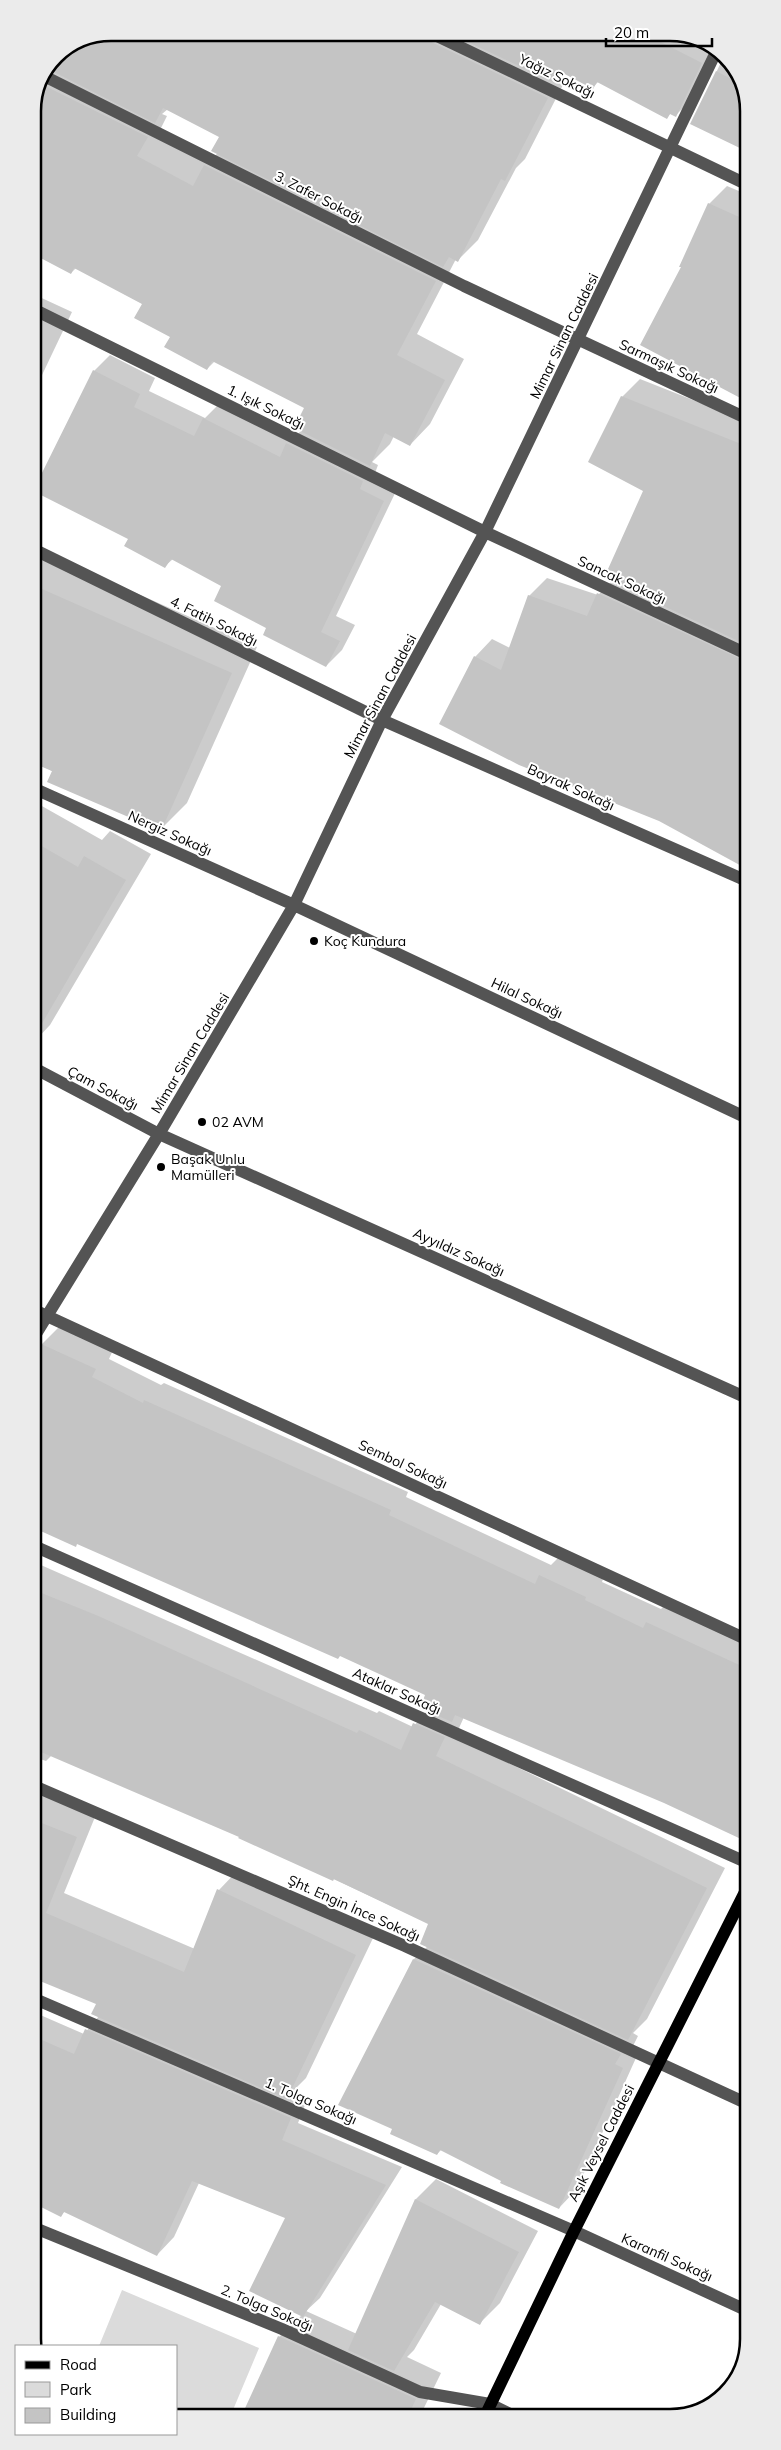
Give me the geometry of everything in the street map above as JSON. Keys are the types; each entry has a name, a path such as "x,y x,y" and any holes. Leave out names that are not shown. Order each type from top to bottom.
{"main road":[{"name":"Aşık Veysel Caddesi","path":"487,2409 574,2231 740,1902"}],"street":[{"name":"Yağız Sokağı","path":"448,41 740,181"},
{"name":"Mimar Sinan Caddesi","path":"41,1325 159,1134 294,906 382,720 485,532 713,57"},
{"name":"3. Zafer Sokağı","path":"49,80 464,286 579,340"},
{"name":"1. Işık Sokağı","path":"41,313 485,532"},
{"name":"Sarmaşık Sokağı","path":"579,340 740,415"},
{"name":"Sancak Sokağı","path":"485,532 740,651"},
{"name":"4. Fatih Sokağı","path":"41,553 382,720"},
{"name":"Bayrak Sokağı","path":"382,720 740,878"},
{"name":"Nergiz Sokağı","path":"41,792 294,906"},
{"name":"Hilal Sokağı","path":"294,906 740,1115"},
{"name":"Çam Sokağı","path":"41,1072 159,1134"},
{"name":"Ayyıldız Sokağı","path":"159,1134 740,1395"},
{"name":"Sembol Sokağı","path":"41,1314 740,1636"},
{"name":"Ataklar Sokağı","path":"41,1549 740,1859"},
{"name":"Şht. Engin İnce Sokağı","path":"41,1789 405,1946 740,2100"},
{"name":"1. Tolga Sokağı","path":"41,2002 574,2231"},
{"name":"2. Tolga Sokağı","path":"41,2230 282,2329 420,2392 483,2409"},
{"name":"Karanfil Sokağı","path":"574,2231 740,2307"}],"green space":[{"path":"122,2290 259,2348 233,2409 178,2409 178,2345 99,2345"}],"building":[{"path":"111,41 429,41 548,98 505,181 501,179 458,262 449,257 443,267 211,151 219,137 163,108 155,123 53,72 72,53 97,43"},
{"path":"466,41 659,41 702,63 676,117 670,114 667,119 597,82 593,89 561,72 555,83"},
{"path":"716,71 732,79 739,102 740,148 690,124"},
{"path":"46,87 148,137 137,156 193,186 204,165 436,281 397,355 445,380 410,446 385,433 370,466 294,428 304,408 212,361 207,370 164,347 170,337 134,318 142,304 74,268 71,274 41,258 41,111"},
{"path":"708,203 740,217 740,398 640,345 681,267 679,267"},
{"path":"93,370 140,394 134,407 194,436 203,418 280,457 286,443 363,481 360,489 384,501 321,632 340,641 326,667 263,635 266,628 214,601 221,586 171,559 165,568 124,546 128,539 41,495 41,475"},
{"path":"621,396 740,444 740,642 604,578 643,491 588,462"},
{"path":"41,589 232,673 161,831 47,782 52,771 41,766"},
{"path":"597,593 740,659 740,865 659,821 519,765 439,724 474,656 501,670 528,595 587,616"},
{"path":"41,846 78,867 84,856 126,880 41,1025"},
{"path":"41,1344 96,1369 92,1377 143,1403 144,1400 391,1510 389,1515 535,1584 539,1575 586,1597 585,1600 643,1628 646,1622 740,1665 740,1839 664,1803 455,1715 452,1722 420,1708 425,1695 340,1656 338,1659 77,1544 76,1547 41,1531"},
{"path":"41,1593 96,1615 357,1733 359,1730 401,1750 413,1723 445,1737 436,1756 707,1888 628,2040 420,1944 428,1924 334,1879 333,1881 239,1837 41,1752"},
{"path":"41,1823 77,1837 46,1913 184,1972 217,1889 356,1955 287,2099 91,2014 96,2004 41,1981"},
{"path":"413,1959 621,2054 615,2064 623,2068 559,2209 500,2183 501,2181 440,2150 437,2155 390,2134 392,2129 338,2105"},
{"path":"85,2029 291,2118 282,2140 386,2185 303,2317 249,2291 285,2218 192,2181 157,2256 64,2212 61,2217 41,2207 41,2040 74,2054"},
{"path":"415,2199 519,2252 480,2325 435,2302 394,2371 348,2350"},
{"path":"278,2336 416,2399 411,2409 245,2409"}],"place":[{"name":"Koç Kundura","path":"314,941"},
{"name":"02 AVM","path":"202,1122"},
{"name":"Başak Unlu Mamülleri","path":"161,1167"}]}
